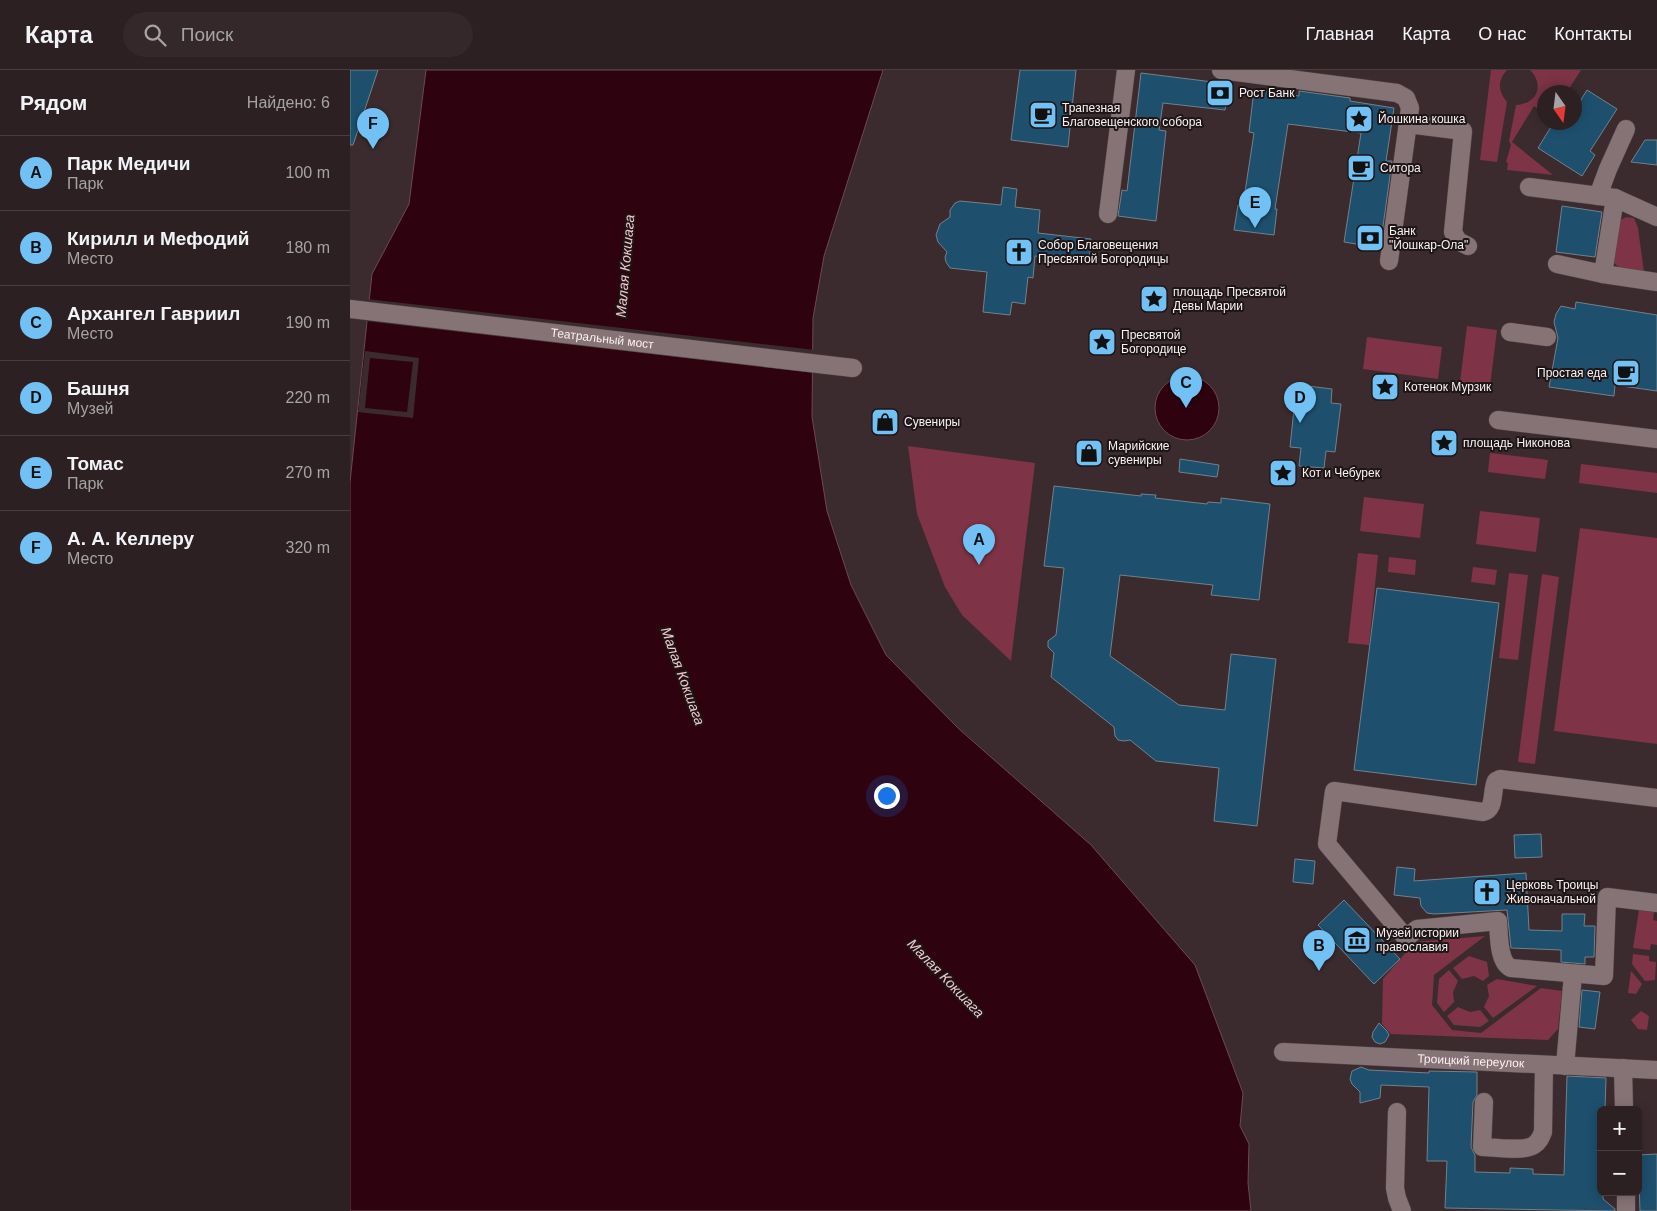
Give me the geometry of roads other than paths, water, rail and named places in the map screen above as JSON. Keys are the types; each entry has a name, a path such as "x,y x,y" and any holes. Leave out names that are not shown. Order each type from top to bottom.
{"street":[{"path":"1108,214 1126,70"},
{"path":"1222,70 1397,93 1402,95 1409,103 1408,124 1389,262"},
{"path":"1408,124 1463,131 1452,232 1458,242 1468,246"},
{"path":"1603,274 1608,168 1626,129"},
{"path":"1529,187 1607,197 1657,217"},
{"path":"1557,264 1603,274 1657,282"},
{"name":"Театральный мост","path":"350,309 853,368"},
{"path":"1510,332 1546,337"},
{"path":"1498,420 1657,439"},
{"path":"1657,798 1500,779 1494,785 1491,807 1488,811 1483,812 1334,791 1327,844 1406,938 1417,929 1498,920 1502,960 1511,968 1604,976 1607,897 1657,903"},
{"path":"1565,1066 1573,974"},
{"name":"Троицкий переулок","path":"1283,1052 1657,1070"},
{"path":"1484,1102 1482,1147 1527,1148 1534,1145 1540,1140 1543,1132 1544,1065"},
{"path":"1623,1068 1624,1106"},
{"path":"1397,1112 1395,1188 1402,1211"},
{"path":"1626,1196 1626,1211"}],"water":[{"name":"Малая Кокшага","path":"426,70 883,70 824,256 813,318 812,417 827,511 851,585 886,655 959,729 1091,845 1195,965 1243,1093 1240,1126 1249,1144 1248,1183 1251,1211 350,1211 350,482 372,274 409,204"},
{"path":"1187,376 1205,382 1213,390 1219,408 1213,426 1205,434 1187,440 1169,434 1161,426 1155,408 1161,390 1169,382"}],"place":[{"name":"Рост Банк","path":"1220,93"},
{"name":"Трапезная Благовещенского собора","path":"1043,115"},
{"name":"Йошкина кошка","path":"1359,119"},
{"name":"А. А. Келлеру","path":"373,149"},
{"name":"Ситора","path":"1361,168"},
{"name":"Томас","path":"1255,228"},
{"name":"Банк \"Йошкар-Ола\"","path":"1370,238"},
{"name":"Собор Благовещения Пресвятой Богородицы","path":"1019,252"},
{"name":"площадь Пресвятой Девы Марии","path":"1154,299"},
{"name":"Пресвятой Богородице","path":"1102,342"},
{"name":"Простая еда","path":"1626,373"},
{"name":"Котенок Мурзик","path":"1385,387"},
{"name":"Архангел Гавриил","path":"1186,408"},
{"name":"Сувениры","path":"885,422"},
{"name":"Башня","path":"1300,423"},
{"name":"площадь Никонова","path":"1444,443"},
{"name":"Марийские сувениры","path":"1089,453"},
{"name":"Кот и Чебурек","path":"1283,473"},
{"name":"Парк Медичи","path":"979,565"},
{"name":"Церковь Троицы Живоначальной","path":"1487,892"},
{"name":"Музей истории православия","path":"1357,940"},
{"name":"Кирилл и Мефодий","path":"1319,971"}]}
